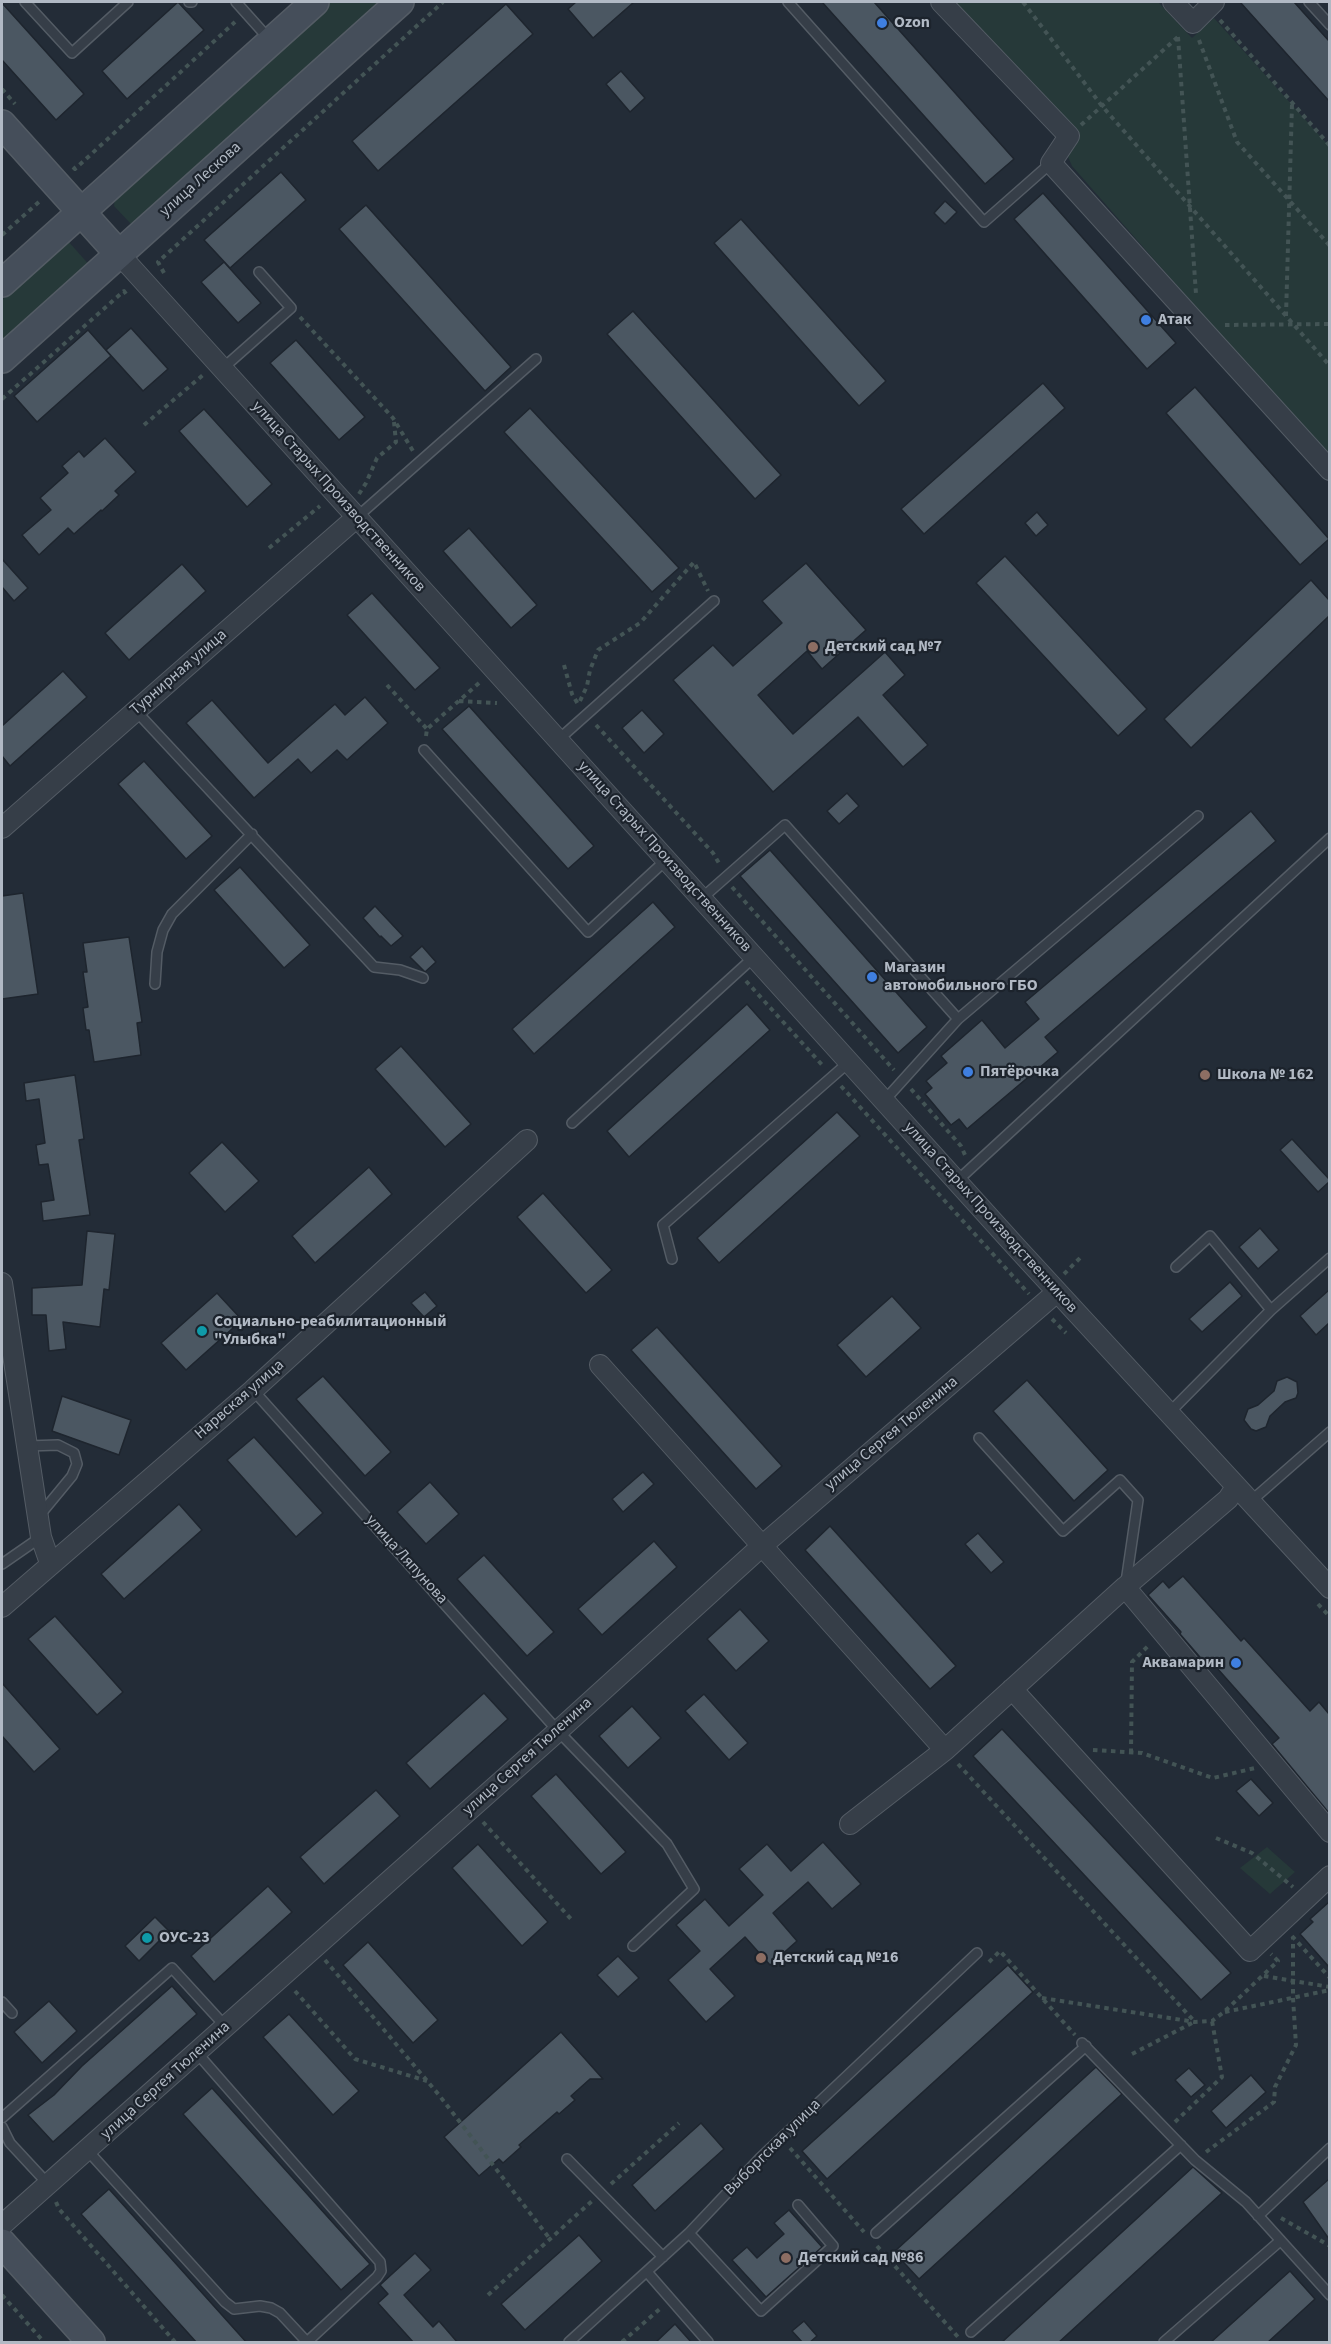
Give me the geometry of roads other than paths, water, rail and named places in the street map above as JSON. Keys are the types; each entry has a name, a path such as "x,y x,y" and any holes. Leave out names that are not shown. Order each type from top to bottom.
{"main road":[{"path":"2,283 315,2"},
{"name":"улица Лескова","path":"2,359 400,2"},
{"name":"улица Старых Производственников","path":"2,124 119,254"},
{"path":"2,2243 91,2343"}],"street":[{"path":"941,2 1069,136 1051,163 1329,470"},
{"path":"1173,2 1193,24 1212,4"},
{"name":"улица Старых Производственников","path":"119,254 884,1101 963,1175 1065,1287 1169,1413 1329,1588"},
{"name":"Турнирная улица","path":"2,828 136,711 353,513"},
{"name":"Нарвская улица","path":"2,1608 50,1563 253,1390 527,1140"},
{"path":"2,1283 7,1358 27,1446 39,1528 50,1563"},
{"name":"улица Сергея Тюленина","path":"2,2225 283,1977 763,1545 1065,1287"},
{"path":"600,1365 945,1750"},
{"path":"850,1824 945,1750 1125,1587 1228,1499 1236,1488"},
{"path":"1125,1587 1329,1832"},
{"path":"1012,1689 1250,1951 1329,1876"}],"lane":[{"path":"25,2 72,53 128,2"},
{"path":"236,2 271,42"},
{"path":"788,2 984,222 1051,163"},
{"path":"1309,2 1329,25"},
{"path":"222,369 291,308 260,272"},
{"path":"353,513 420,462 536,359"},
{"path":"558,740 714,601"},
{"path":"136,711 374,967 400,970 423,978"},
{"path":"424,750 588,932 666,860"},
{"path":"884,1101 958,1019 1198,816"},
{"path":"701,899 785,825 958,1019"},
{"path":"155,984 157,952 163,930 172,914 252,834"},
{"path":"963,1175 1329,838"},
{"path":"572,1123 754,957"},
{"path":"672,1259 663,1225 849,1062"},
{"path":"1176,1267 1210,1236 1271,1310"},
{"path":"1169,1413 1271,1310 1327,1264"},
{"name":"улица Ляпунова","path":"253,1390 558,1731 666,1844 694,1889 633,1946"},
{"path":"1250,1502 1329,1432"},
{"path":"979,1438 1063,1531 1120,1480 1138,1500 1125,1587"},
{"path":"2,1564 39,1528 72,1476 76,1464 74,1453 58,1445 27,1446"},
{"name":"Выборгская улица","path":"568,2343 689,2233 760,2158 977,1953"},
{"path":"2,2118 172,1968 226,2027"},
{"path":"2,2002 12,2013"},
{"path":"876,2233 1084,2044 1180,2145 1246,2202 1329,2295"},
{"path":"88,2151 225,2302 234,2309 260,2306 271,2308 280,2313 307,2343 377,2277 381,2271 380,2262 197,2053"},
{"path":"2,2127 10,2143 48,2184"},
{"path":"971,2332 1180,2145"},
{"path":"1258,2216 1329,2148"},
{"path":"567,2159 663,2257"},
{"path":"689,2233 761,2311 833,2246 798,2205"},
{"path":"1164,2343 1280,2241"},
{"path":"647,2272 708,2343"}],"place":[{"name":"Ozon","path":"882,23"},
{"name":"Атак","path":"1146,320"},
{"name":"Детский сад №7","path":"813,647"},
{"name":"Магазин автомобильного ГБО","path":"872,977"},
{"name":"Пятёрочка","path":"968,1072"},
{"name":"Школа № 162","path":"1205,1075"},
{"name":"Социально-реабилитационный \"Улыбка\"","path":"202,1331"},
{"name":"Аквамарин","path":"1236,1663"},
{"name":"ОУС-23","path":"147,1938"},
{"name":"Детский сад №16","path":"761,1958"},
{"name":"Детский сад №86","path":"786,2258"}]}
